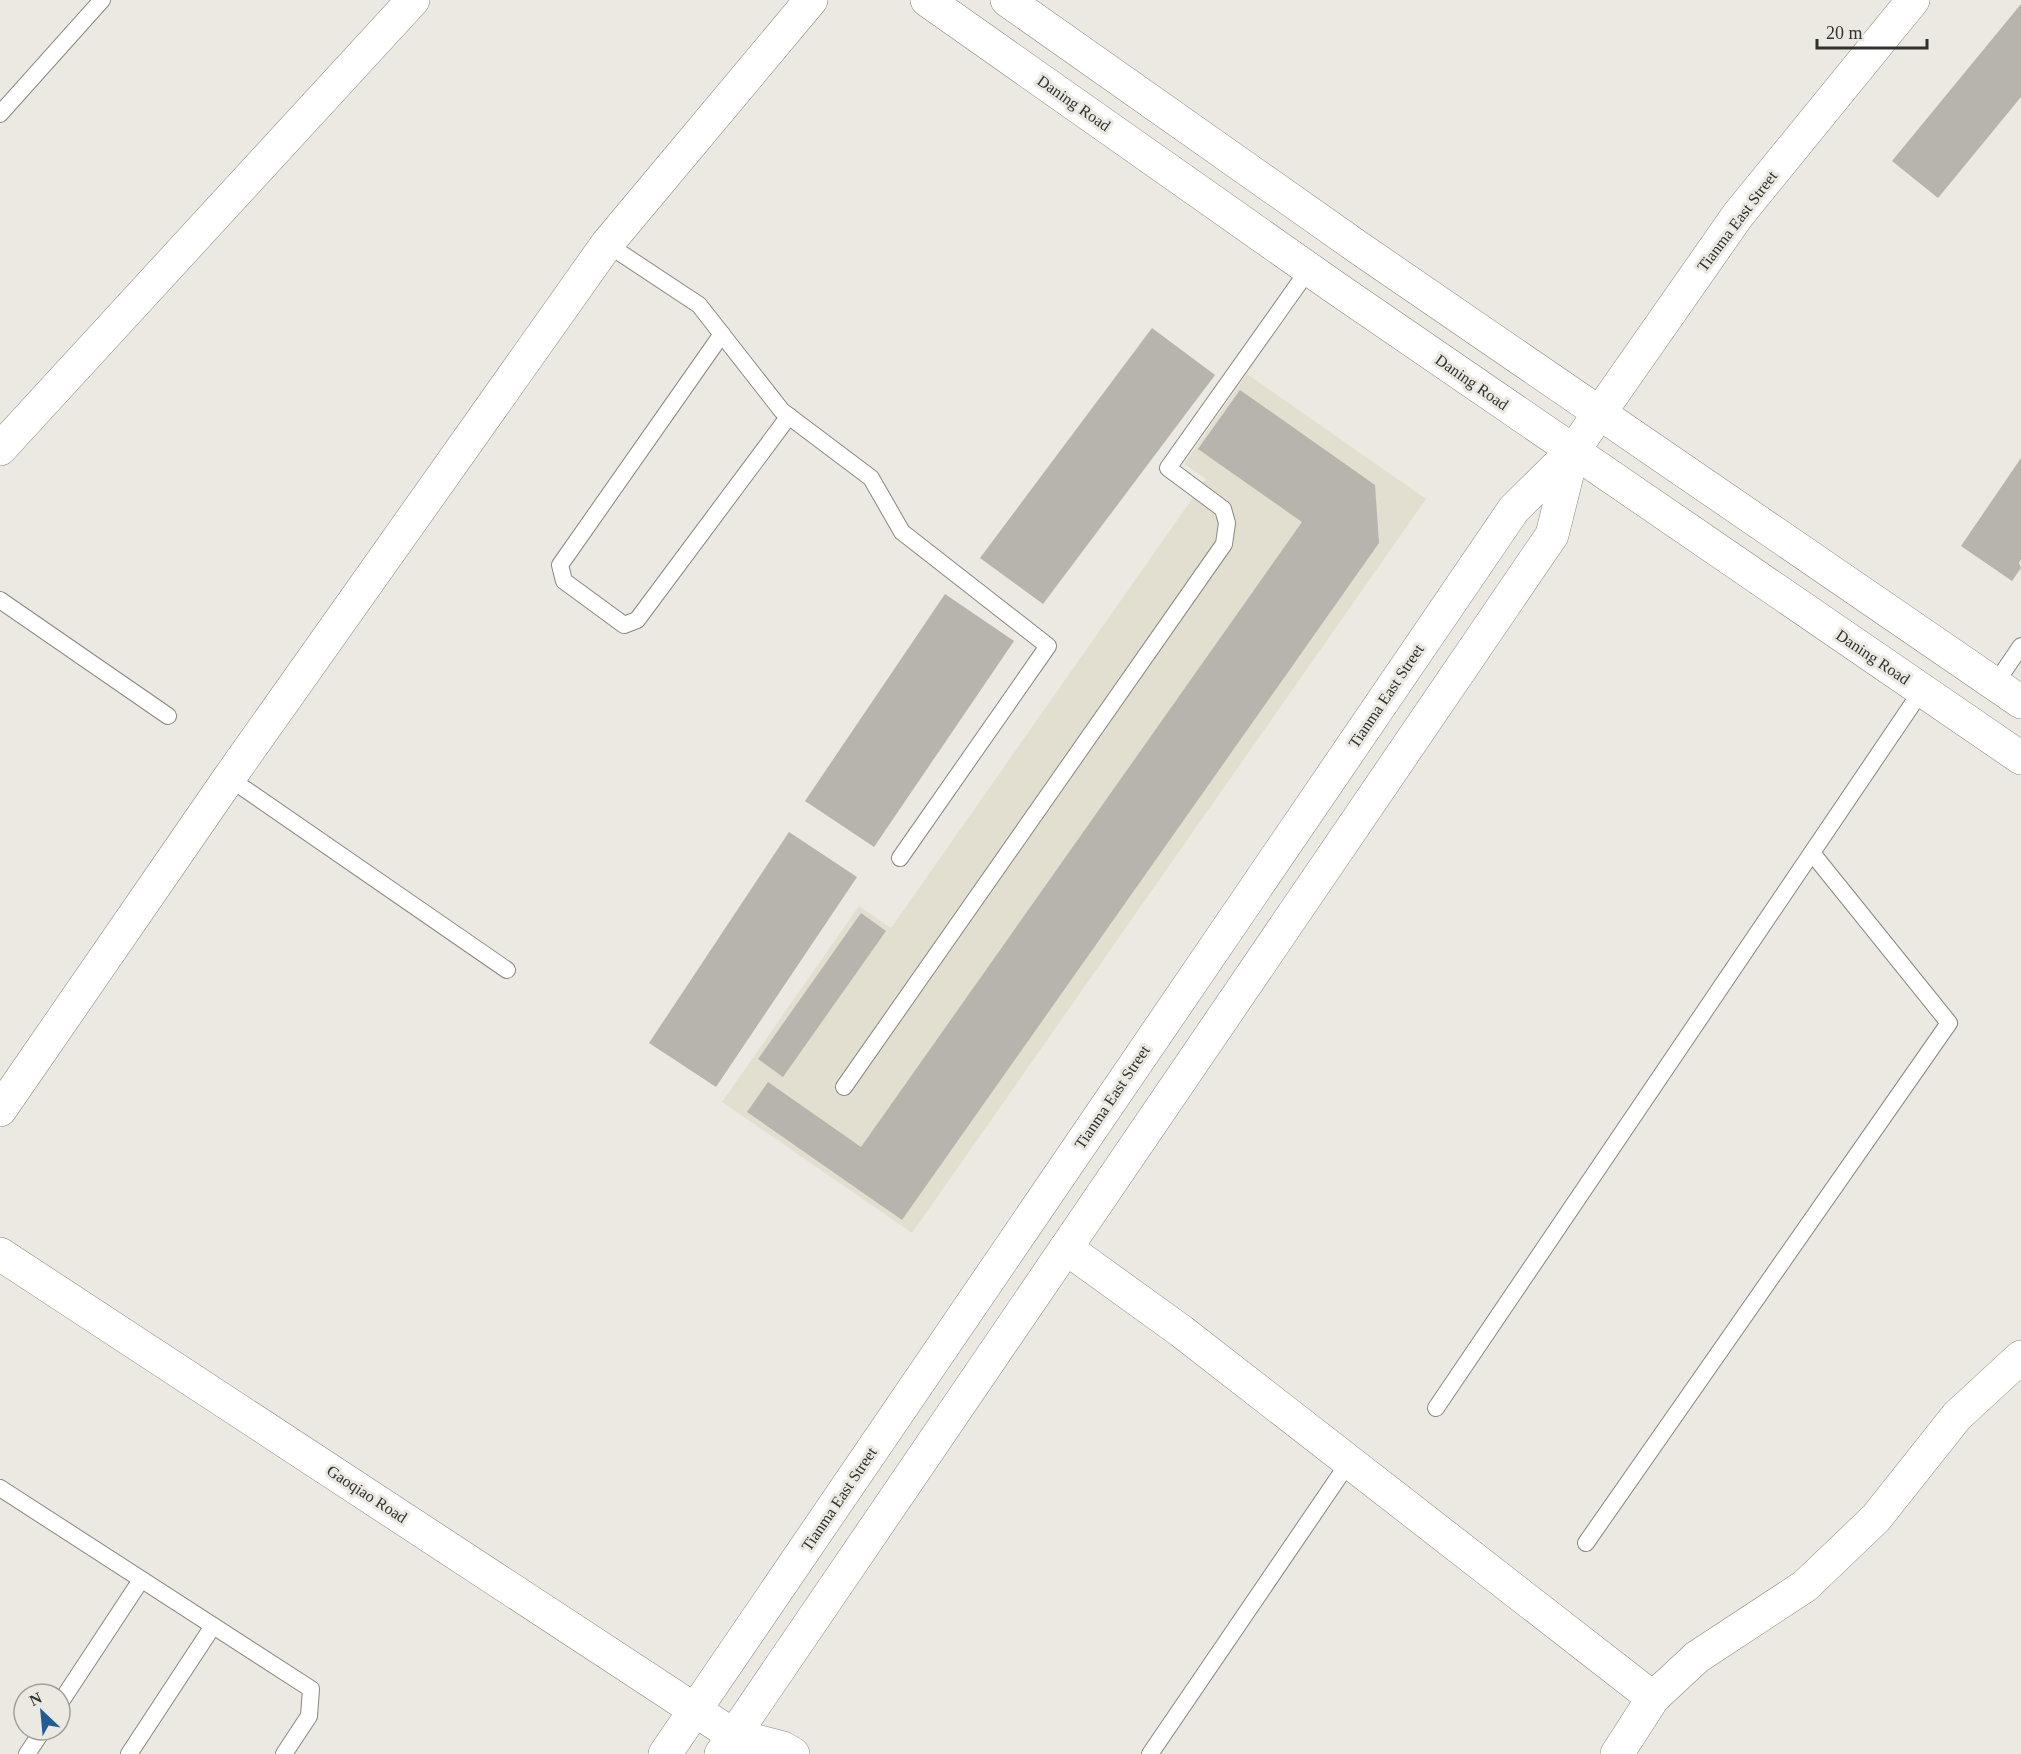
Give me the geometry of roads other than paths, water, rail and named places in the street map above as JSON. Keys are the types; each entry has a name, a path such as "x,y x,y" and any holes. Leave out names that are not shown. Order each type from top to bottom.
{"street":[{"path":"0,449 413,0"},
{"path":"0,1110 229,778 607,244 641,199 811,0"},
{"name":"Daning Road","path":"927,0 1309,269 2021,758"},
{"path":"1007,0 1359,248 2008,693"},
{"name":"Tianma East Street","path":"665,1754 1514,509 1573,451 1738,215 1913,0"},
{"name":"Tianma East Street","path":"733,1748 1066,1248 1552,535 1573,451"},
{"path":"1066,1248 1182,1331 1653,1698"},
{"name":"Gaoqiao Road","path":"0,1254 695,1710 733,1748 783,1748 793,1754"},
{"path":"1617,1754 1653,1698 1697,1657 1805,1586 1876,1518 1957,1416 2021,1357"}],"lane":[{"path":"0,114 102,0"},
{"path":"607,244 699,305 782,411 871,478 902,532 1048,646 900,858"},
{"path":"844,1087 1224,544 1227,524 1223,509 1168,468 1309,269"},
{"path":"722,334 560,565 564,580 624,625 637,620 789,416"},
{"path":"0,600 168,716"},
{"path":"2008,693 2021,646"},
{"path":"1436,1408 1922,690"},
{"path":"229,778 507,970"},
{"path":"1586,1544 1949,1023 1812,853"},
{"path":"1150,1754 1349,1462"},
{"path":"0,1488 310,1689 309,1716 284,1754"},
{"path":"72,1685 141,1580"},
{"path":"129,1754 213,1626"}]}
